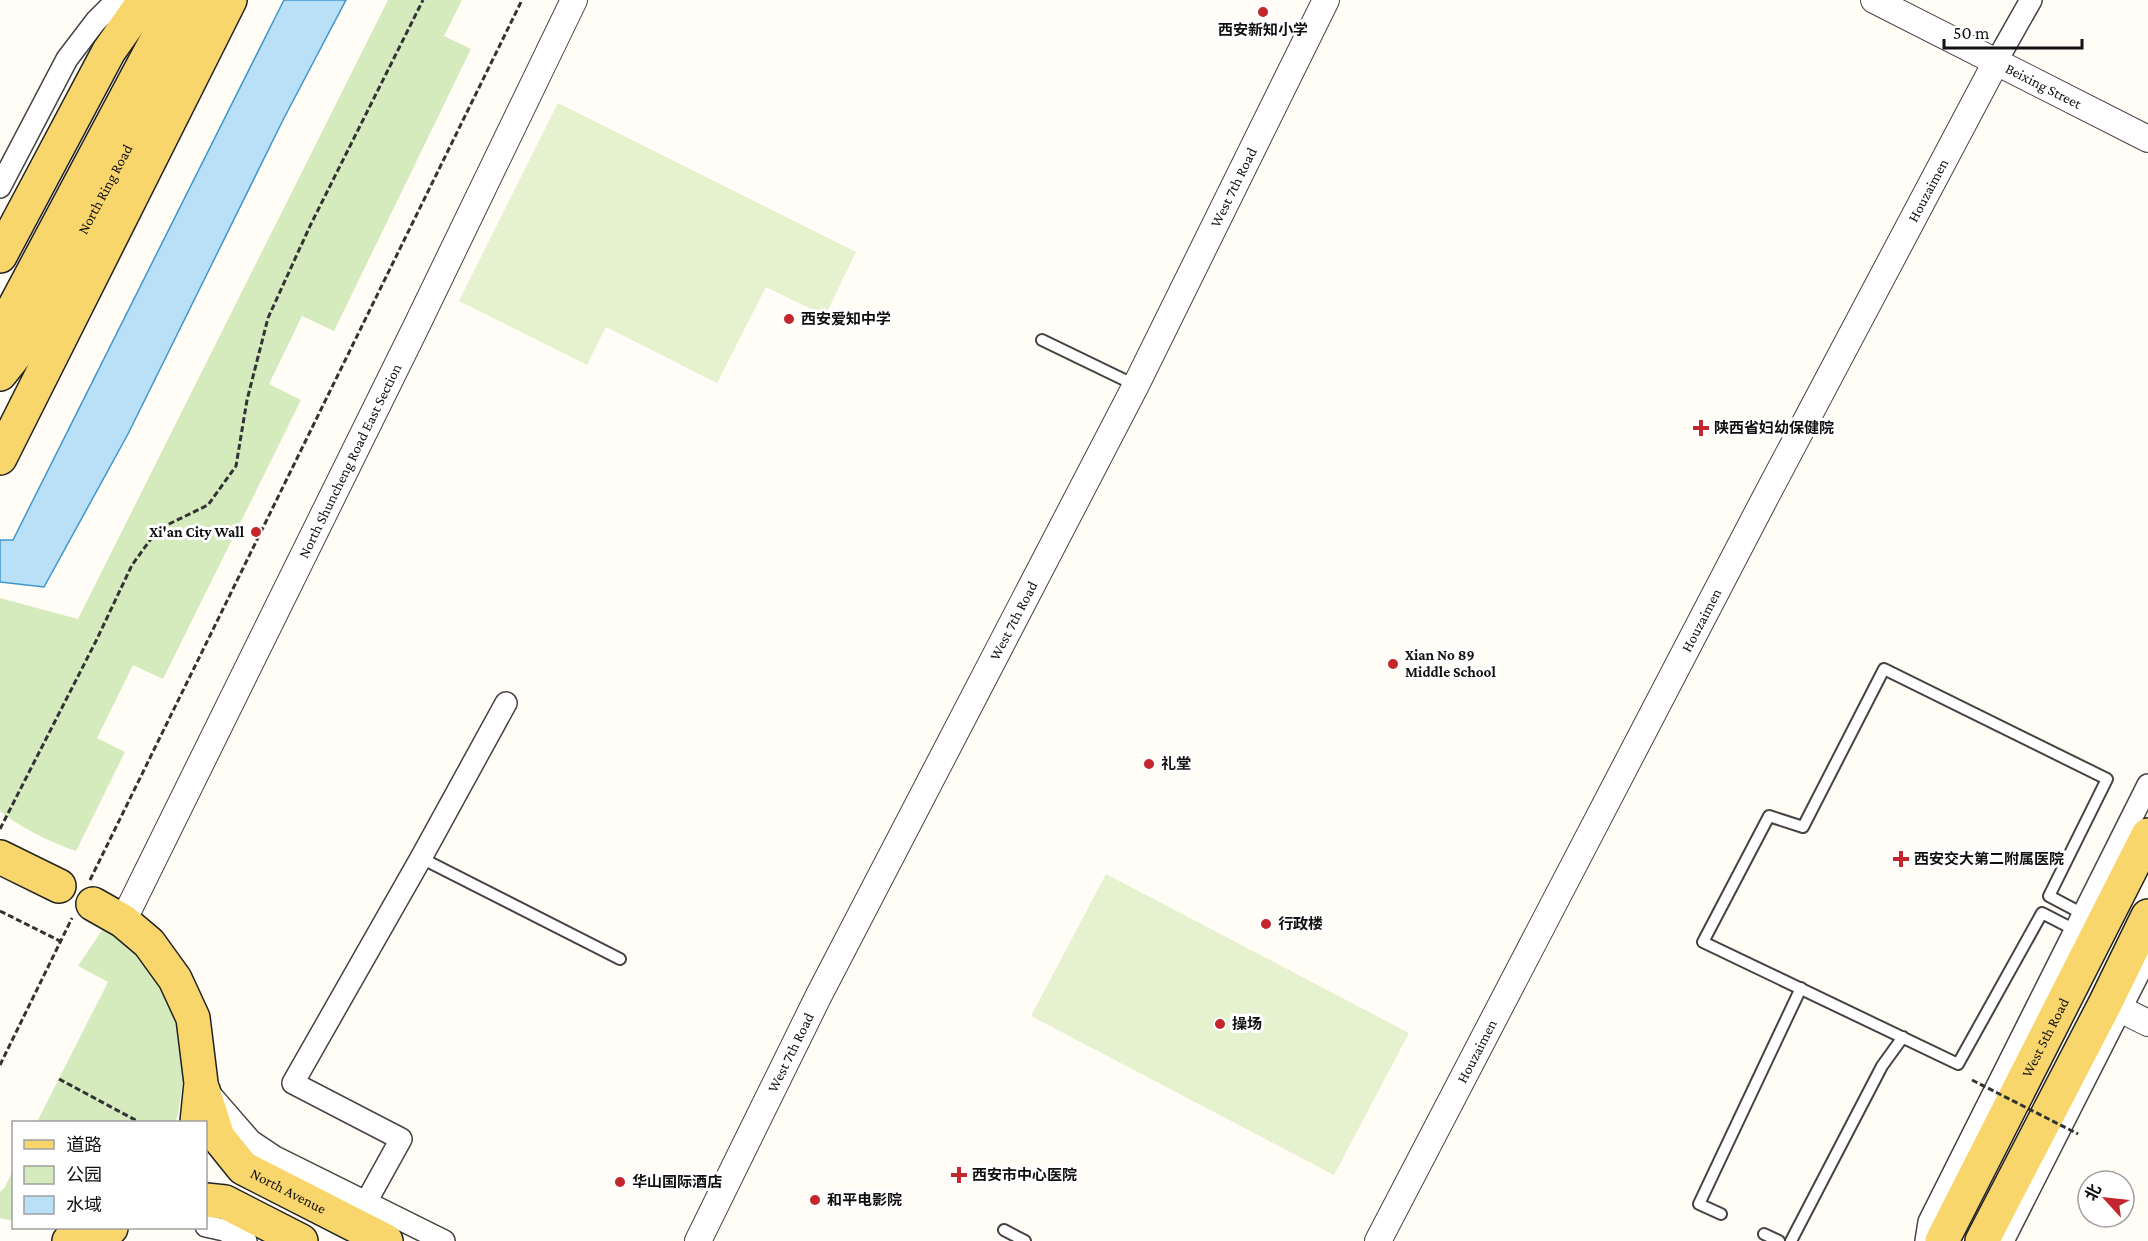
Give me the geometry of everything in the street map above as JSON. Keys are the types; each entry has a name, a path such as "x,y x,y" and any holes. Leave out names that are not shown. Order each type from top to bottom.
{"main road":[{"path":"0,256 109,51 146,0"},
{"name":"North Ring Road","path":"0,334 178,0"},
{"name":"North Ring Road","path":"0,374 20,349 206,0"},
{"path":"1,457 230,0"},
{"name":"West 5th Road","path":"1942,1241 2148,835"},
{"name":"North Avenue","path":"0,857 79,896 123,921 149,943 175,979 193,1018 201,1083 197,1121"},
{"path":"1982,1241 2113,1006 2148,916"},
{"name":"North Avenue","path":"201,1083 218,1137 243,1168 360,1213 386,1241"},
{"path":"207,1200 225,1202 301,1241"},
{"path":"69,1241 83,1240 107,1229"}],"street":[{"path":"0,188 67,59 96,21 117,0"},
{"name":"North Shuncheng Road East Section","path":"123,921 416,329 574,0"},
{"name":"West 7th Road","path":"698,1241 819,995 1136,385 1326,0"},
{"name":"Beixing Street","path":"1874,0 2148,139"},
{"name":"Houzaimen","path":"1378,1241 1763,502 2031,0"},
{"path":"444,1241 360,1213 401,1139 293,1083 506,703"},
{"path":"1926,1241 1929,1222 2148,785"},
{"path":"2003,1241 2113,1006 2148,955"},
{"path":"2113,1006 2148,1023"},
{"path":"207,1226 224,1230 246,1241"}],"lane":[{"path":"1042,340 1136,385"},
{"path":"1884,669 2107,779 2049,896 2079,922 2042,913 1958,1064 1703,942 1768,816 1803,827 1884,669"},
{"path":"421,858 620,959"},
{"path":"1721,1214 1699,1204 1801,988"},
{"path":"1791,1241 1882,1066 1903,1037"},
{"path":"1004,1230 1025,1241"},
{"path":"1764,1234 1779,1241"}],"path":[{"path":"0,829 132,565 156,532 208,505 236,466 247,400 268,318 320,205 423,0"},
{"path":"0,1065 61,941 79,896 522,0"},
{"path":"0,911 61,941"},
{"path":"59,1079 137,1121"},
{"path":"1972,1080 2078,1134"}],"green space":[{"path":"388,0 462,0 444,36 471,49 334,331 302,316 269,384 301,400 163,679 133,665 97,738 125,752 76,851 27,829 0,811 0,598 78,619"},
{"path":"558,103 856,252 825,316 766,287 717,383 606,327 587,365 459,301"},
{"name":"操场","path":"1106,874 1409,1033 1334,1175 1031,1016"},
{"path":"105,926 138,953 172,998 183,1032 183,1080 175,1121 38,1121 108,982 78,966"},
{"path":"12,1172 12,1221 0,1218 0,1192"}],"water":[{"path":"284,0 346,0 283,120 128,434 44,587 0,582 0,540 13,540"}],"place":[{"name":"西安新知小学","path":"1263,12"},
{"name":"西安爱知中学","path":"789,319"},
{"name":"陕西省妇幼保健院","path":"1701,428"},
{"name":"Xi'an City Wall","path":"256,532"},
{"name":"Xian No 89 Middle School","path":"1393,664"},
{"name":"礼堂","path":"1149,764"},
{"name":"西安交大第二附属医院","path":"1901,859"},
{"name":"行政楼","path":"1266,924"},
{"name":"操场","path":"1220,1024"},
{"name":"西安市中心医院","path":"959,1175"},
{"name":"华山国际酒店","path":"620,1182"},
{"name":"和平电影院","path":"815,1200"}]}
